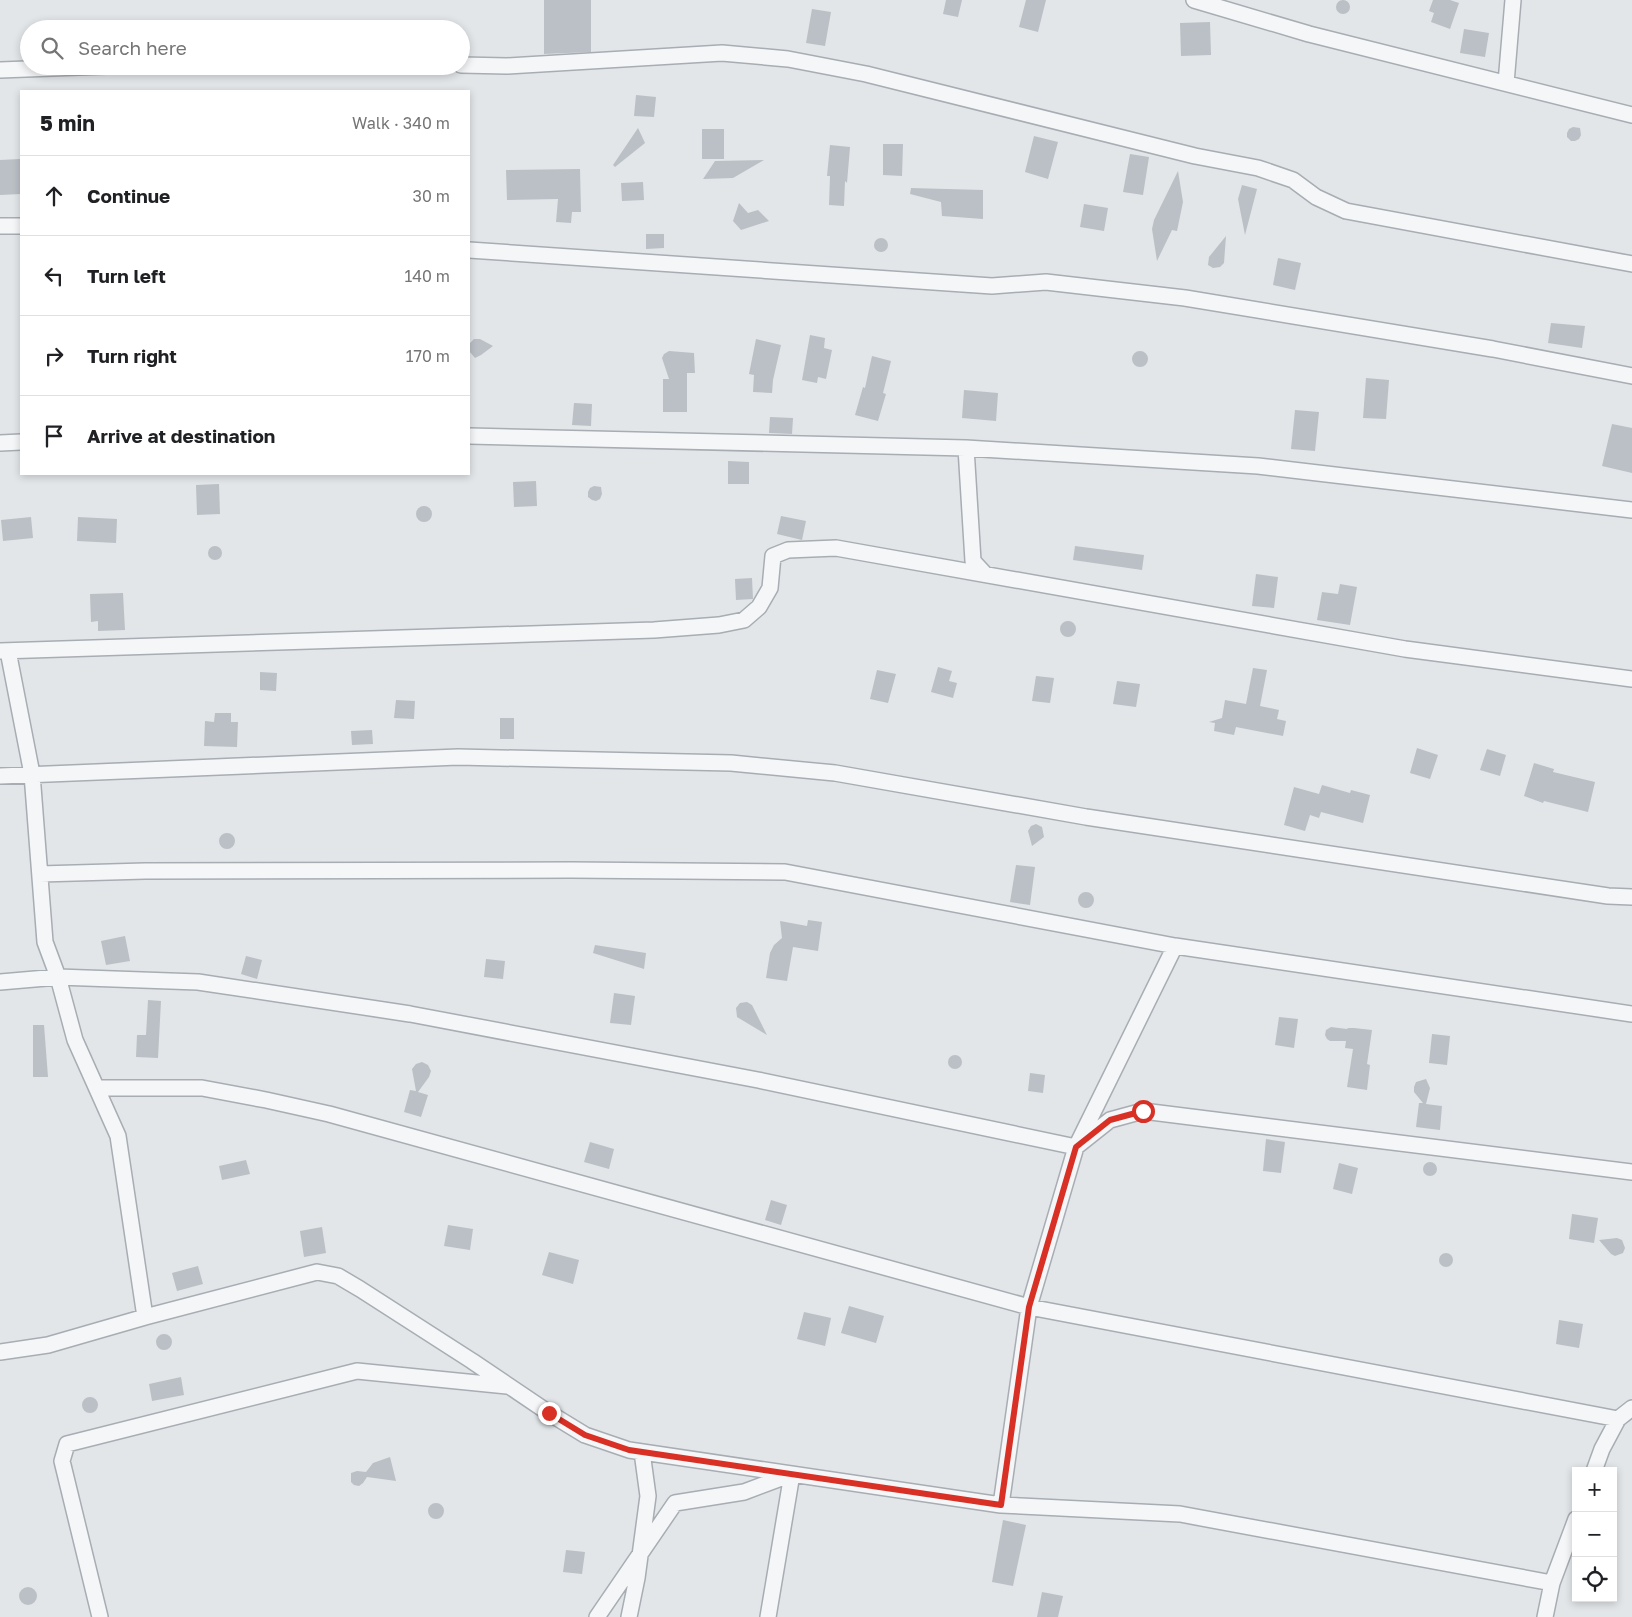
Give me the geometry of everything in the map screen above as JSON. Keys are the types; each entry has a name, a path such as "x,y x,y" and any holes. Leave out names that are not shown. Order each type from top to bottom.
{"street":[{"path":"1194,0 1309,34 1632,115"},
{"path":"1506,83 1513,0"},
{"path":"470,65 507,66 722,53 788,60 866,74 1195,156 1258,168 1293,180 1316,197 1346,211 1632,264"},
{"path":"0,70 20,69"},
{"path":"0,226 20,226"},
{"path":"470,250 992,286 1046,282 1185,298 1493,349 1632,376"},
{"path":"470,436 966,448 1258,466 1632,510"},
{"path":"0,443 20,442"},
{"path":"966,448 973,561 984,574"},
{"path":"144,1317 118,1136 75,1040 58,977 45,942 32,774 4,651 654,630 719,625 744,620 760,607 770,588 773,556 788,550 836,548 1405,649 1632,679"},
{"path":"0,776 458,757 731,763 835,773 1086,817 1598,894 1632,897"},
{"path":"40,874 164,871 581,870 785,872 1175,946 1632,1014"},
{"path":"1001,1505 1029,1307 1076,1147 1175,946"},
{"path":"0,982 58,977 198,982 410,1014 758,1080 1076,1147"},
{"path":"97,1088 202,1088 266,1100 329,1114 1029,1307 1618,1419"},
{"path":"1076,1147 1110,1120 1143,1111 1632,1172"},
{"path":"0,1352 48,1345 144,1317 316,1272 338,1276 585,1435 629,1450 1001,1505 1180,1514 1552,1583"},
{"path":"100,1617 62,1461 67,1444 357,1371 509,1386"},
{"path":"1595,1467 1602,1449 1618,1419 1632,1408"},
{"path":"629,1617 648,1496 642,1452"},
{"path":"597,1617 675,1503 744,1492 792,1474"},
{"path":"768,1617 792,1474"},
{"path":"1545,1617 1552,1583 1572,1530"}],"building":[{"path":"544,0 591,0 591,52 544,54"},
{"path":"946,0 962,0 958,17 943,14"},
{"path":"1026,0 1046,0 1038,32 1019,27"},
{"path":"1340,0 1346,0 1350,7 1346,14 1340,14 1336,10 1336,4"},
{"path":"1433,0 1450,0 1459,3 1450,29 1431,22 1434,13 1429,11"},
{"path":"812,9 831,12 825,46 806,43"},
{"path":"1210,22 1211,55 1181,56 1180,23"},
{"path":"1464,29 1489,33 1485,57 1460,53"},
{"path":"636,95 656,97 654,117 634,116"},
{"path":"1573,127 1580,128 1581,135 1579,139 1571,141 1567,137 1567,133"},
{"path":"638,128 645,143 615,167 613,165"},
{"path":"702,129 724,129 724,159 702,159"},
{"path":"1034,136 1058,142 1048,179 1025,172"},
{"path":"883,144 903,144 902,176 883,175"},
{"path":"830,145 850,147 847,183 845,181 844,206 829,205 830,176 827,176"},
{"path":"1130,154 1149,157 1143,195 1123,192"},
{"path":"20,159 20,194 0,195 0,160"},
{"path":"764,160 733,178 703,179 715,161"},
{"path":"580,169 581,212 572,212 571,223 556,222 558,199 507,200 506,170"},
{"path":"1178,171 1183,202 1177,231 1172,230 1157,261 1152,229 1154,220"},
{"path":"643,182 644,200 622,201 621,183"},
{"path":"1242,185 1257,189 1245,235 1238,199"},
{"path":"911,188 983,190 983,219 942,216 941,202 910,194"},
{"path":"739,203 748,213 758,210 769,221 741,230 733,221"},
{"path":"1084,204 1108,208 1104,231 1080,227"},
{"path":"646,234 664,234 664,248 646,249"},
{"path":"1226,236 1224,263 1220,267 1213,268 1208,265 1209,257"},
{"path":"878,238 884,238 888,245 884,252 878,252 874,248 874,242"},
{"path":"1278,258 1301,263 1295,290 1273,285"},
{"path":"1551,323 1585,326 1582,348 1548,343"},
{"path":"810,335 825,338 824,348 832,350 826,379 818,377 817,383 802,380"},
{"path":"474,339 480,339 493,346 475,358 470,352 470,343"},
{"path":"756,339 781,345 772,393 753,392 754,375 749,374"},
{"path":"669,351 694,353 695,373 687,373 687,412 663,412 663,379 669,379 662,358"},
{"path":"1140,351 1146,353 1148,359 1146,365 1140,367 1134,365 1132,359 1134,353"},
{"path":"872,356 891,361 883,393 886,394 878,421 855,415 863,387 865,388"},
{"path":"1366,378 1389,380 1386,419 1363,418"},
{"path":"964,390 998,393 996,421 962,418"},
{"path":"574,403 592,404 591,426 572,425"},
{"path":"1295,410 1319,412 1315,451 1291,449"},
{"path":"770,417 793,418 792,434 769,433"},
{"path":"1612,424 1632,428 1632,473 1602,466"},
{"path":"728,461 749,462 749,484 728,484"},
{"path":"536,481 537,506 514,507 513,482"},
{"path":"219,484 220,514 197,515 196,485"},
{"path":"594,486 601,487 602,494 600,499 596,501 588,497 590,488"},
{"path":"424,506 430,508 432,514 430,520 424,522 418,520 416,514 418,508"},
{"path":"781,516 806,521 802,540 777,534"},
{"path":"31,517 33,538 3,541 1,520"},
{"path":"78,517 117,519 116,543 77,541"},
{"path":"212,546 218,546 222,553 218,560 212,560 208,556 208,550"},
{"path":"1075,546 1144,555 1142,570 1073,560"},
{"path":"1256,574 1278,577 1274,608 1252,606"},
{"path":"752,578 753,599 736,600 735,579"},
{"path":"1340,584 1357,587 1350,625 1317,620 1322,592 1338,594"},
{"path":"123,593 125,630 98,631 98,621 91,622 90,594"},
{"path":"1068,621 1074,623 1076,629 1074,635 1068,637 1062,635 1060,629 1062,623"},
{"path":"938,667 952,671 949,681 957,683 953,698 931,692"},
{"path":"1253,668 1267,670 1260,706 1279,710 1277,719 1286,721 1283,736 1236,727 1234,735 1214,731 1215,723 1209,722 1222,718 1225,700 1246,704"},
{"path":"877,670 896,674 888,703 870,699"},
{"path":"260,672 277,673 276,691 260,690"},
{"path":"1036,676 1054,678 1050,703 1032,701"},
{"path":"1117,681 1140,684 1136,707 1113,704"},
{"path":"396,700 415,701 414,719 394,718"},
{"path":"215,713 231,713 231,722 238,722 237,747 204,746 205,721 214,722"},
{"path":"500,718 514,718 514,739 500,739"},
{"path":"372,730 373,744 352,745 351,731"},
{"path":"1417,748 1438,755 1430,779 1410,773"},
{"path":"1487,749 1506,755 1500,776 1480,770"},
{"path":"1534,763 1554,769 1553,772 1595,782 1588,812 1544,801 1543,803 1524,796"},
{"path":"1322,785 1350,793 1351,790 1370,795 1363,823 1321,812 1319,818 1310,815 1305,831 1284,825 1294,787 1319,794"},
{"path":"1036,824 1042,827 1044,837 1032,846 1028,831 1031,826"},
{"path":"224,833 230,833 235,838 233,847 224,849 219,844 219,838"},
{"path":"1016,865 1035,867 1030,905 1010,902"},
{"path":"1086,892 1092,894 1094,900 1092,906 1086,908 1080,906 1078,900 1080,894"},
{"path":"808,920 822,922 818,951 793,947 787,981 766,978 770,953 774,945 782,938 780,921 807,926"},
{"path":"125,936 130,961 106,965 101,941"},
{"path":"595,945 646,953 644,969 593,953"},
{"path":"246,956 262,960 257,979 241,974"},
{"path":"486,959 505,961 503,979 484,977"},
{"path":"614,993 635,996 631,1025 610,1023"},
{"path":"148,1000 161,1001 158,1058 136,1057 137,1035 146,1035"},
{"path":"747,1002 752,1005 767,1035 737,1017 736,1008 740,1003"},
{"path":"1279,1017 1298,1019 1294,1048 1275,1045"},
{"path":"33,1025 44,1025 48,1077 33,1077"},
{"path":"1331,1027 1372,1030 1367,1064 1370,1065 1367,1090 1347,1087 1353,1049 1345,1048 1346,1041 1330,1041 1327,1039 1325,1035 1326,1030"},
{"path":"1432,1034 1450,1036 1447,1065 1429,1063"},
{"path":"952,1055 958,1055 962,1062 958,1069 952,1069 948,1065 948,1059"},
{"path":"422,1062 428,1065 431,1071 418,1092 428,1095 421,1117 404,1112 410,1090 416,1091 412,1069 416,1064"},
{"path":"1030,1073 1045,1075 1043,1093 1028,1091"},
{"path":"1426,1079 1430,1088 1426,1104 1442,1106 1440,1130 1416,1127 1419,1103 1423,1103 1414,1092 1414,1087 1416,1082"},
{"path":"1266,1139 1285,1142 1281,1173 1263,1171"},
{"path":"590,1142 614,1149 609,1169 584,1162"},
{"path":"246,1160 250,1174 222,1180 219,1166"},
{"path":"1427,1162 1433,1162 1437,1169 1433,1176 1427,1176 1423,1172 1423,1166"},
{"path":"1339,1163 1358,1168 1352,1194 1333,1189"},
{"path":"771,1200 787,1205 781,1225 765,1220"},
{"path":"1572,1214 1598,1218 1594,1243 1569,1239"},
{"path":"448,1225 473,1229 470,1250 444,1246"},
{"path":"322,1227 326,1253 304,1257 300,1231"},
{"path":"1617,1238 1622,1240 1625,1248 1623,1253 1615,1256 1599,1240"},
{"path":"549,1252 579,1260 573,1284 542,1275"},
{"path":"1443,1253 1449,1253 1453,1260 1449,1267 1443,1267 1439,1263 1439,1257"},
{"path":"198,1266 203,1284 177,1291 172,1273"},
{"path":"849,1306 884,1316 876,1343 841,1333"},
{"path":"804,1312 831,1318 825,1346 797,1339"},
{"path":"1559,1320 1583,1324 1579,1348 1556,1344"},
{"path":"161,1334 167,1334 172,1339 170,1348 161,1350 156,1345 156,1339"},
{"path":"181,1377 184,1395 152,1401 149,1384"},
{"path":"90,1397 98,1405 90,1413 82,1405"},
{"path":"390,1457 396,1481 367,1477 359,1486 351,1482 351,1473 357,1471 366,1472 373,1463"},
{"path":"433,1503 439,1503 444,1508 442,1517 433,1519 428,1514 428,1508"},
{"path":"1003,1520 1026,1525 1013,1586 992,1582"},
{"path":"566,1550 585,1552 582,1574 563,1572"},
{"path":"28,1587 34,1590 37,1596 34,1602 28,1605 22,1602 19,1596 22,1590"},
{"path":"1042,1592 1063,1596 1058,1617 1037,1617"}],"route":[{"path":"549,1413 585,1435 629,1450 1001,1505 1029,1307 1076,1147 1110,1120 1143,1111"}]}
